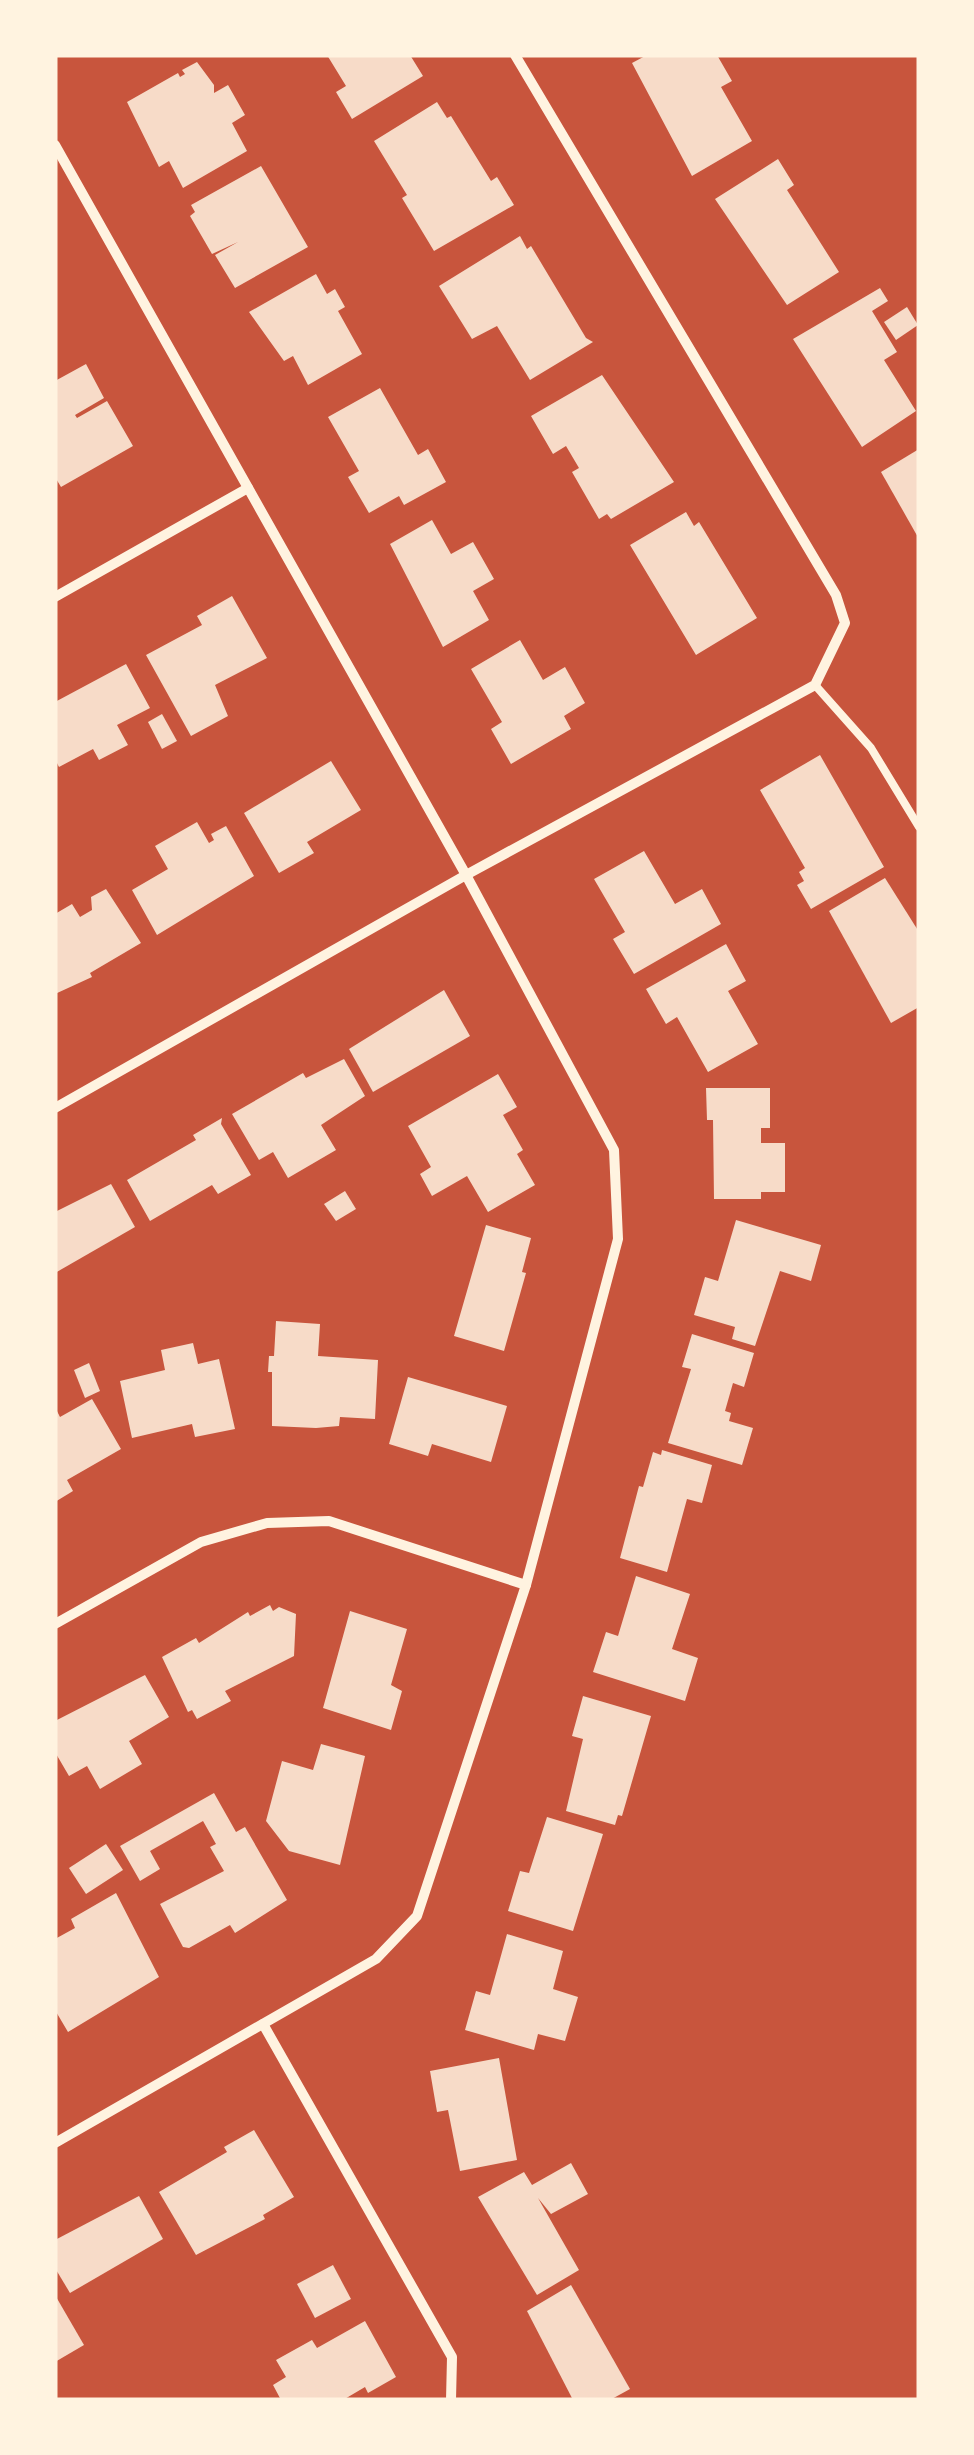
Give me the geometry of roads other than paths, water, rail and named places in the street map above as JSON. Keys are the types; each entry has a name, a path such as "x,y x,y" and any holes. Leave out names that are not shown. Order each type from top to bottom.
{"street":[{"path":"55,1108 466,875 815,685 845,623 836,595 515,55"},
{"path":"55,146 466,875 614,1150 618,1239 526,1585 417,1916 376,1959 55,2144"},
{"path":"55,596 248,488"},
{"path":"55,1624 201,1542 267,1523 329,1521 526,1585"},
{"path":"263,2024 452,2357 450,2400"}],"lane":[{"path":"815,685 871,748 919,826"}]}
